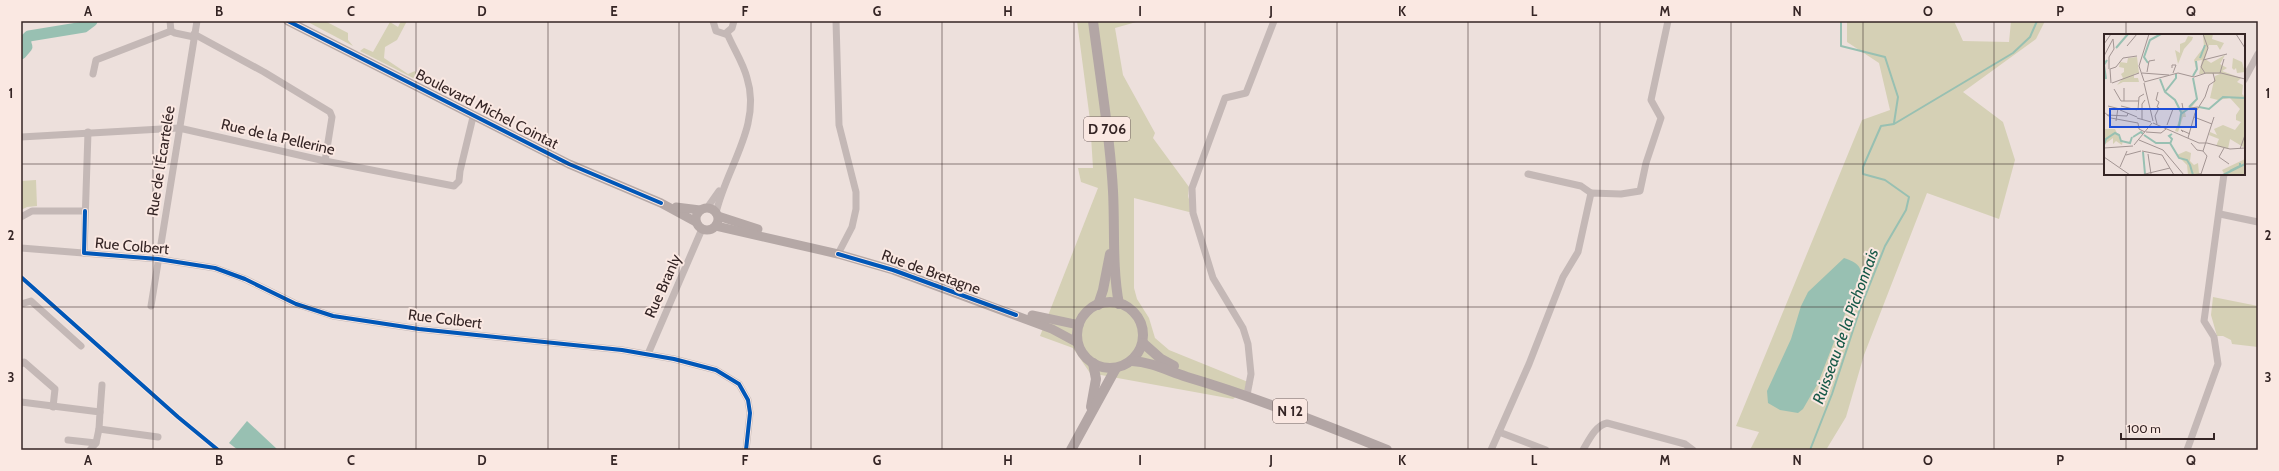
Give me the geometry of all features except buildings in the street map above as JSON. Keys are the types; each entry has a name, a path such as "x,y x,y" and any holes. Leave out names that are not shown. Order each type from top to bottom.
{"main road":[{"name":"Boulevard Michel Cointat","path":"288,21 474,117 571,165 661,203 699,225"},
{"name":"Boulevard Michel Cointat","path":"295,21 306,30"},
{"name":"D 706","path":"1093,21 1110,149 1113,192 1113,238 1119,304"},
{"name":"Boulevard Michel Cointat","path":"661,203 694,211 703,209"},
{"path":"703,209 717,214 731,222 840,251 716,226 708,230 699,225 696,215 703,209"},
{"path":"716,226 717,214"},
{"path":"756,234 771,232"},
{"name":"D 706","path":"1098,305 1104,290 1113,238"},
{"name":"Rue de Bretagne","path":"840,251 1039,318 1079,325"},
{"name":"Rue de Bretagne","path":"840,251 1023,318 1068,336 1078,343"},
{"path":"1106,303 1119,304 1129,308 1137,315 1142,328 1143,343 1138,354 1132,361 1116,368 1108,369 1093,364 1083,355 1078,343 1079,325 1083,316 1098,305 1106,303"},
{"name":"N 12","path":"1143,343 1161,359 1189,374 1217,386"},
{"name":"N 12","path":"1132,361 1152,363 1247,395 1387,450"},
{"path":"1090,414 1096,379 1093,364"},
{"path":"1071,450 1116,368"}],"street":[{"path":"170,21 171,30"},
{"name":"Rue de l'Écartelée","path":"151,306 197,21"},
{"path":"712,21 716,31 721,34 727,33 732,28 734,21"},
{"path":"836,21 839,125 856,192 856,209 852,227 840,251"},
{"path":"1247,395 1251,374 1248,344 1243,328 1213,278 1193,213 1192,188 1225,98 1246,93 1274,21"},
{"path":"1528,174 1581,186 1591,192 1621,194 1640,191 1646,163 1661,118 1651,100 1668,21"},
{"path":"171,30 175,33 194,36 264,72 330,112 332,117 325,161"},
{"path":"94,74 96,60 171,30"},
{"path":"703,209 711,204 725,180 747,127 751,102 747,78 727,33"},
{"path":"2245,78 2258,54"},
{"name":"Rue de la Pellerine","path":"21,137 179,128 325,161 454,186 459,181 460,171 474,117"},
{"path":"84,253 88,132"},
{"path":"2187,450 2218,364 2214,337 2204,321 2220,214 2224,175"},
{"path":"717,214 725,180"},
{"path":"1491,450 1529,364 1563,277 1578,252 1591,192"},
{"path":"21,217 32,211 85,211"},
{"path":"2220,214 2258,222"},
{"name":"Rue Branly","path":"648,354 699,225"},
{"name":"Rue Colbert","path":"21,248 158,259 215,268 245,279 296,304 333,316 419,329 648,354 716,370 739,384 748,400 750,413 746,450"},
{"path":"21,304 31,301 81,346"},
{"path":"21,364 24,362 56,389 52,407"},
{"path":"90,450 96,443 99,429 102,385"},
{"path":"21,402 100,412"},
{"path":"1583,450 1597,428 1601,424 1607,423 1685,444 1693,450"},
{"path":"99,429 158,437"},
{"path":"1499,432 1546,450"},
{"path":"68,440 96,443"}],"shaded area":[{"path":"306,21 325,21 348,33 348,40 353,46"},
{"path":"401,21 407,21 397,40 385,47 384,58 408,74 415,71 420,79 419,81 360,51 364,48 373,52 390,22 398,27"},
{"path":"1077,21 1140,21 1115,28 1123,75 1155,133 1153,138 1189,187 1188,196 1193,213 1134,198 1134,288 1137,299 1149,318 1155,338 1169,350 1253,384 1233,399 1090,373 1073,348 1040,336 1098,188 1081,182 1078,168 1093,168 1090,120"},
{"path":"1847,21 1954,21 1963,41 2009,42 2011,21 2045,21 2036,39 1963,92 2003,122 2015,160 1999,219 1927,193 1864,355 1846,417 1826,450 1750,450 1759,432 1736,426 1862,120 1890,110 1879,63 1847,42"},
{"path":"36,180 37,206 27,207 21,210 21,181"},
{"path":"1844,258 1853,261 1859,267 1861,273 1818,383 1803,409 1798,413 1780,410 1768,403 1767,391 1791,339 1801,306 1808,292"},
{"path":"2213,297 2258,306 2258,347 2232,344 2231,340 2223,336 2217,336 2211,315"},
{"path":"247,421 278,450 238,450 229,443"}],"waterway":[{"path":"21,54 27,47 25,40 29,36 84,27 92,21"},
{"path":"1841,21 1841,46 1885,57 1898,97 1894,123"},
{"name":"Ruisseau de la Pichonnais","path":"1810,450 1832,394 1860,309 1885,246 1906,210 1909,197 1885,180 1863,174 1863,167 1881,126 1894,124 2013,53 2030,37 2037,21"}],"cycle path":[{"path":"288,21 569,164 661,203"},
{"path":"85,211 84,253 158,259 215,268 245,279 296,304 333,316 419,329 622,350 674,359 716,370 739,384 748,400 750,413 746,450"},
{"path":"838,254 893,270 1016,315"},
{"path":"21,277 178,417 218,450"}]}
